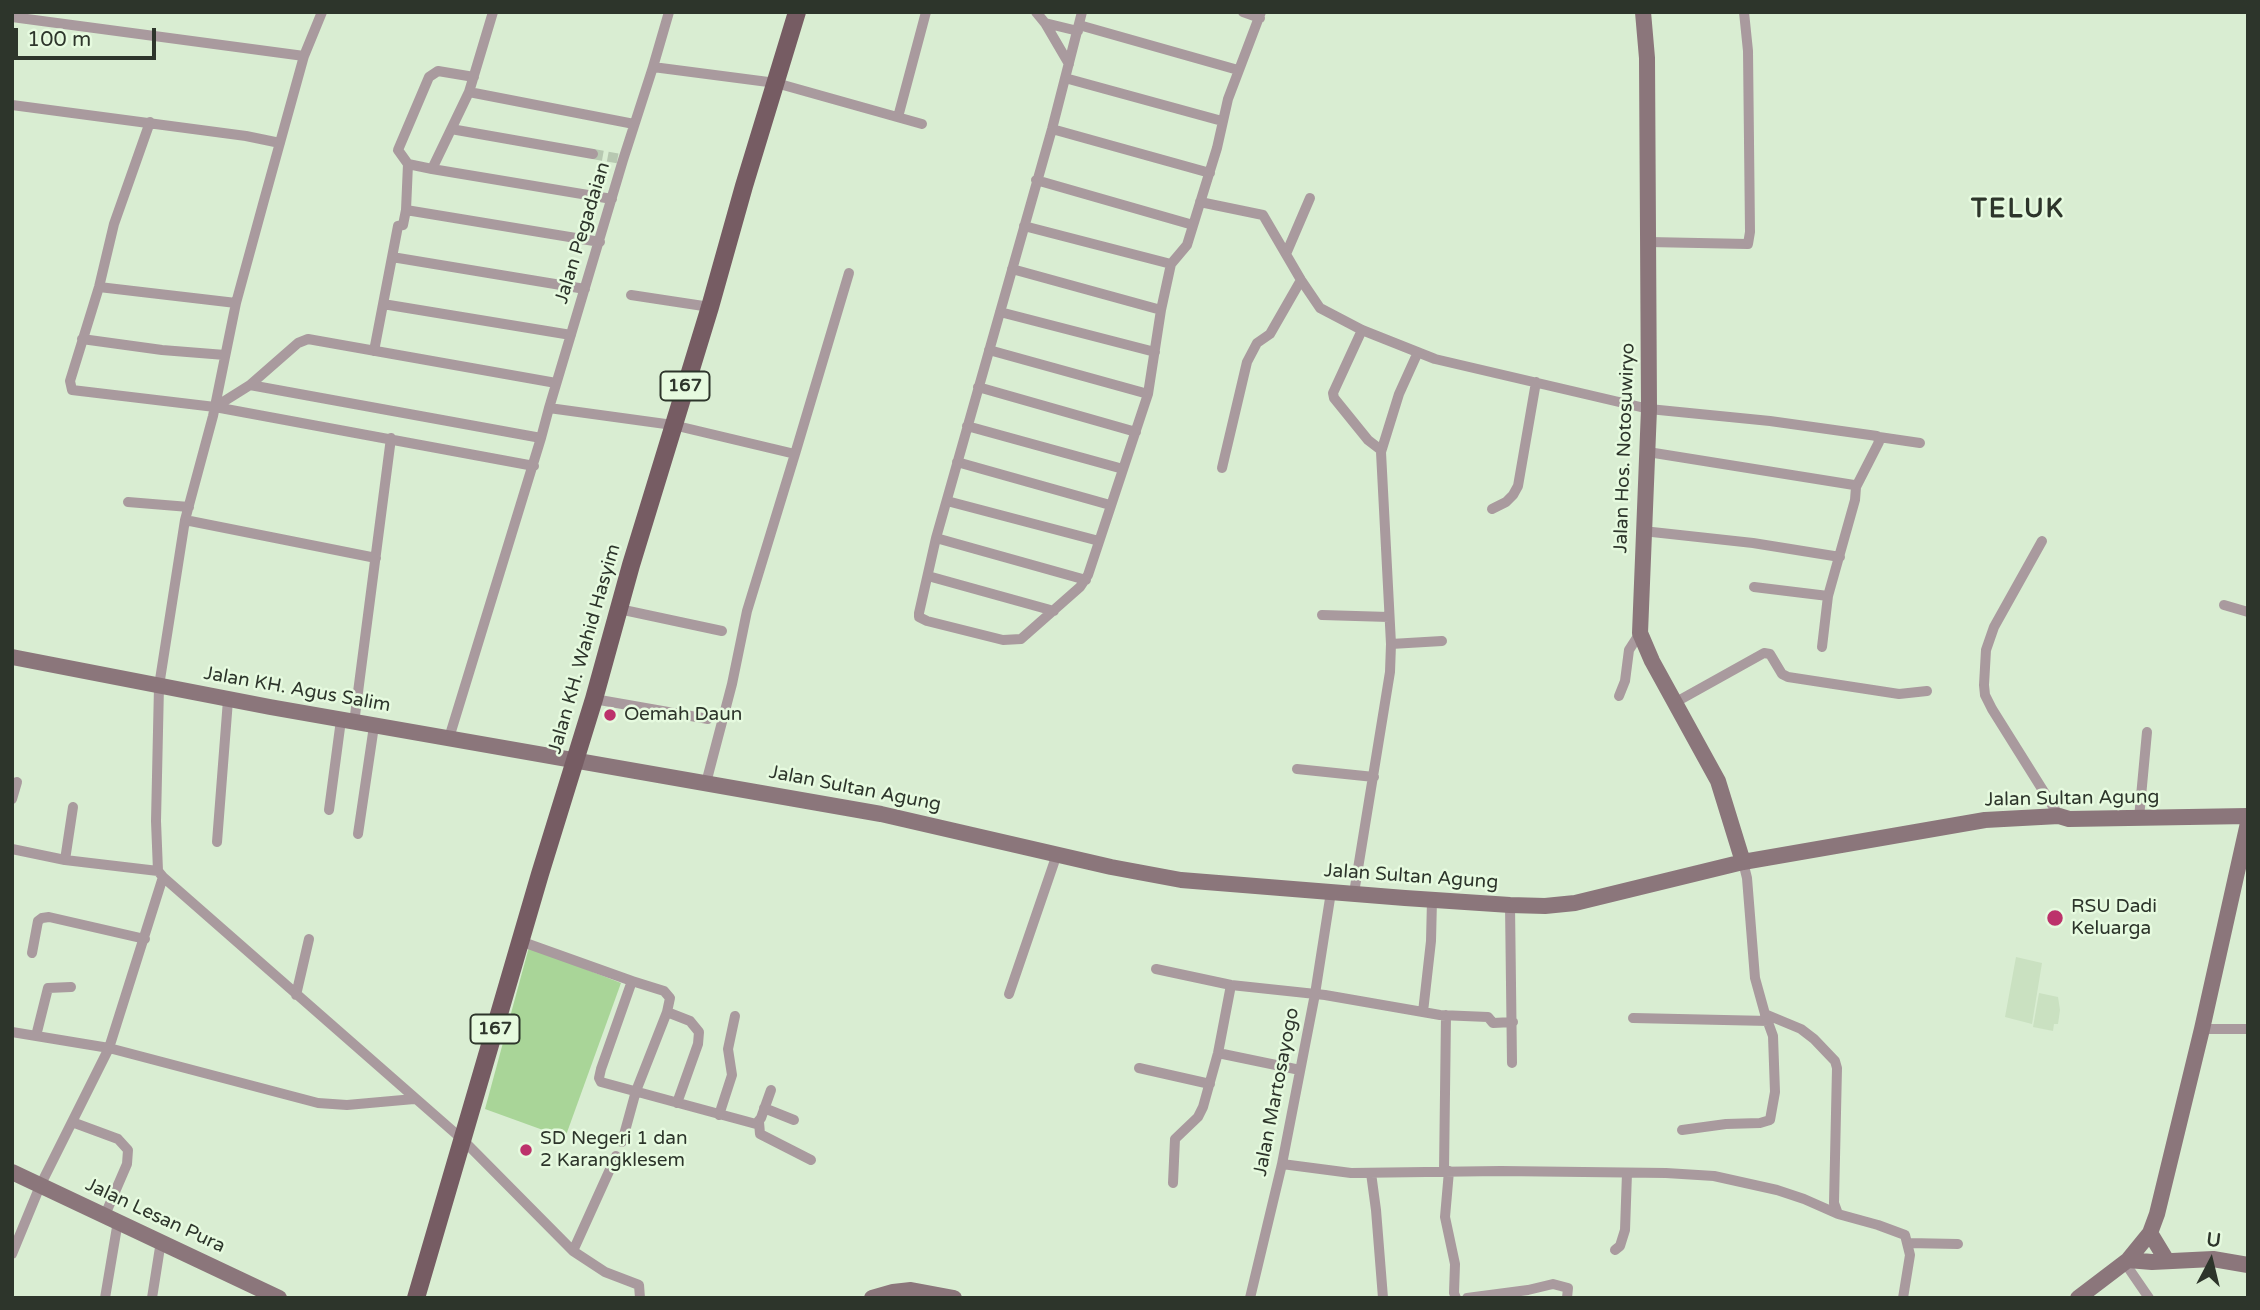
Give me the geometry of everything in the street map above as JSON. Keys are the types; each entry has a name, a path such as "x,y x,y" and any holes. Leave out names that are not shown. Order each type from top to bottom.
{"main road":[{"name":"Jalan KH. Wahid Hasyim","path":"416,1298 797,12"}],"street":[{"path":"12,1254 40,1186 109,1048 145,939 161,874 156,821 159,686 185,520 216,403 236,303 304,56 322,12"},
{"path":"432,169 469,92 493,12"},
{"name":"Jalan Pegadaian","path":"449,738 534,466 622,159 669,12"},
{"path":"898,117 926,12"},
{"path":"1036,12 1069,64"},
{"path":"1080,19 1052,129 936,538 919,612 919,617 927,621 1003,640 1020,639 1086,580 1148,394 1171,264 1185,248 1210,173 1238,70 1261,15 1243,12"},
{"name":"Jalan Hos. Notosuwiryo","path":"1643,12 1647,58 1649,409 1640,633 1652,661 1718,781 1743,862"},
{"path":"1649,242 1748,244 1748,51 1744,12"},
{"path":"12,17 304,56"},
{"path":"1045,23 1080,19 1238,70"},
{"path":"653,67 776,83 922,124"},
{"path":"374,351 398,226 403,225 406,210 408,164 398,150 429,78 438,71 474,77"},
{"path":"1065,78 1222,121"},
{"path":"469,92 634,124"},
{"path":"12,105 246,135 280,143"},
{"path":"150,122 114,224 99,287 70,381 72,390 216,403 534,466"},
{"path":"1052,129 1210,173"},
{"path":"451,130 593,154"},
{"path":"408,164 612,200"},
{"path":"1037,180 1193,225"},
{"path":"1286,254 1310,198"},
{"path":"1200,202 1263,215 1320,308 1362,330 1445,362 1649,409 1770,421 1920,443"},
{"path":"406,210 600,242"},
{"path":"1024,226 1171,264"},
{"path":"392,257 585,289"},
{"path":"1012,269 1161,310"},
{"path":"706,783 732,684 747,611 849,273"},
{"path":"1222,468 1247,362 1256,343 1270,334 1301,280"},
{"path":"99,287 236,303"},
{"path":"631,295 710,307"},
{"path":"383,304 571,334"},
{"path":"1000,312 1155,352"},
{"path":"1362,330 1333,393 1334,398 1368,440 1381,450"},
{"path":"82,339 225,355"},
{"path":"216,403 250,385 302,340 315,340 556,383"},
{"path":"989,350 1148,394"},
{"path":"1354,893 1389,682 1391,644 1381,450 1399,394 1418,352"},
{"path":"1492,509 1506,502 1518,486 1536,383"},
{"path":"250,385 541,438"},
{"path":"978,387 1136,432"},
{"path":"549,408 673,425 794,454"},
{"path":"967,426 1123,468"},
{"path":"329,810 348,721 376,558 391,438"},
{"path":"1822,647 1828,596 1855,500 1856,487 1879,438"},
{"path":"1648,452 1848,482 1856,487"},
{"path":"957,462 1110,505"},
{"path":"947,501 1099,541"},
{"path":"128,502 189,507"},
{"path":"185,520 376,558"},
{"path":"1643,531 1753,542 1840,556"},
{"path":"936,538 1086,580"},
{"path":"2042,541 1994,627 1986,650 1984,685 1985,695 1992,709 2059,816"},
{"path":"928,576 1054,611"},
{"path":"1754,587 1828,596"},
{"path":"2224,605 2248,612"},
{"path":"619,609 722,631"},
{"path":"1322,615 1389,617"},
{"path":"1619,696 1625,681 1629,650 1640,633"},
{"path":"1391,644 1442,641"},
{"path":"1676,702 1764,653 1770,654 1782,674 1788,677 1899,694 1927,691"},
{"name":"Jalan KH. Agus Salim","path":"12,657 228,700 575,759"},
{"path":"594,699 708,719"},
{"path":"218,842 228,700"},
{"path":"358,834 374,726"},
{"path":"2139,818 2147,732"},
{"name":"Jalan Sultan Agung","path":"575,759 900,818 1181,880 1510,905 1575,903 1743,862 1985,820 2059,816 2069,819 2248,816"},
{"path":"1297,769 1374,777"},
{"path":"12,799 17,782"},
{"path":"65,860 73,807"},
{"path":"2078,1298 2126,1262 2150,1233 2157,1214 2248,823"},
{"path":"12,849 161,874 463,1140 573,1251 605,1272 639,1285 640,1298"},
{"path":"1009,994 1057,854"},
{"path":"1682,1130 1770,1120 1774,1092 1773,1036 1755,978 1747,878 1743,862"},
{"name":"Jalan Martosayogo","path":"1250,1298 1282,1164 1315,994 1331,892"},
{"path":"1423,1012 1431,941 1432,900"},
{"path":"1510,905 1512,1063"},
{"path":"32,953 38,920 42,918 145,939"},
{"path":"296,995 309,939"},
{"path":"520,941 668,994 670,998 667,1012 636,1091 622,1142"},
{"path":"1156,969 1231,985 1369,1001 1423,1012 1488,1017 1493,1023 1513,1022"},
{"path":"632,981 598,1078 604,1083 750,1124 759,1122"},
{"path":"1173,1183 1175,1139 1198,1117 1210,1084 1231,985"},
{"path":"36,1035 48,988 71,987"},
{"path":"667,1012 690,1021 699,1032 698,1044 677,1103"},
{"path":"1446,1014 1445,1217 1455,1264 1456,1298"},
{"path":"719,1115 732,1075 728,1049 735,1016"},
{"path":"1633,1018 1767,1017 1801,1029 1814,1039 1835,1061 1837,1068 1834,1203 1838,1214"},
{"path":"2202,1029 2248,1029"},
{"path":"12,1032 109,1048 318,1103 347,1105 414,1099"},
{"path":"1218,1053 1300,1070"},
{"path":"1139,1068 1210,1084"},
{"path":"771,1090 759,1122 760,1134 811,1160"},
{"path":"764,1108 794,1120"},
{"path":"72,1122 118,1139 128,1150 127,1164 111,1218 105,1298"},
{"path":"573,1251 616,1156"},
{"path":"1282,1164 1324,1171 1370,1173 1666,1173 1732,1178 1804,1199 1838,1214 1905,1235 1910,1255 1903,1298"},
{"name":"Jalan Lesan Pura","path":"12,1172 279,1298"},
{"path":"1370,1173 1376,1210 1383,1298"},
{"path":"1615,1250 1620,1246 1625,1230 1627,1173"},
{"path":"2150,1233 2166,1261"},
{"path":"152,1298 161,1241"},
{"path":"1908,1243 1958,1244"},
{"path":"2126,1262 2213,1259 2248,1265"},
{"path":"2126,1262 2149,1298"},
{"path":"1467,1298 1553,1284 1567,1288 1567,1298"},
{"path":"872,1298 911,1290 954,1298"}],"shaded area":[{"path":"2016,957 2042,963 2032,1024 2005,1017"},
{"path":"2039,993 2058,997 2058,1024 2054,1024 2053,1031 2033,1027"}],"green space":[{"path":"529,947 621,983 565,1138 485,1109"}],"tunnel":[{"path":"593,154 621,159"}],"place":[{"name":"Oemah Daun","path":"610,715"},
{"name":"RSU Dadi Keluarga","path":"2055,918"},
{"name":"SD Negeri 1 dan 2 Karangklesem","path":"526,1150"}],"district":[{"name":"TELUK","path":"2018,210"}]}
